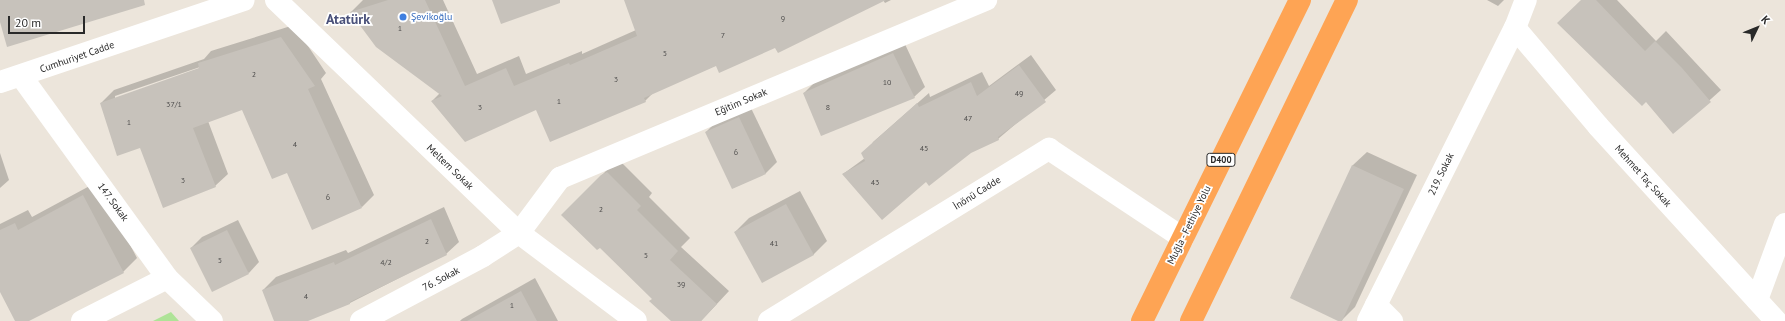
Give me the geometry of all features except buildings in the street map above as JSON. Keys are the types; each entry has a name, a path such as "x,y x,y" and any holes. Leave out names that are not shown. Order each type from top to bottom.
{"highway":[{"name":"Muğla - Fethiye Yolu","path":"1142,321 1300,0"},
{"path":"1191,321 1347,0"}],"street":[{"name":"Cumhuriyet Cadde","path":"0,82 244,0"},
{"name":"Meltem Sokak","path":"276,0 519,233 636,321"},
{"name":"Eğitim Sokak","path":"519,233 560,178 986,0"},
{"name":"219. Sokak","path":"1372,313 1514,28 1526,0"},
{"name":"Mehmet Taç Sokak","path":"1514,28 1598,126 1776,321"},
{"name":"147. Sokak","path":"21,76 167,278 212,321"},
{"name":"İnönü Cadde","path":"769,321 1049,149 1183,238"},
{"path":"1757,300 1785,224"},
{"name":"76. Sokak","path":"361,321 483,256 519,233"},
{"path":"82,321 167,278"},
{"path":"1372,313 1392,321"}],"green space":[{"path":"171,312 179,321 153,321"}],"place":[{"name":"Şevikoğlu","path":"403,17"}],"district":[{"name":"Atatürk","path":"348,19"}]}
